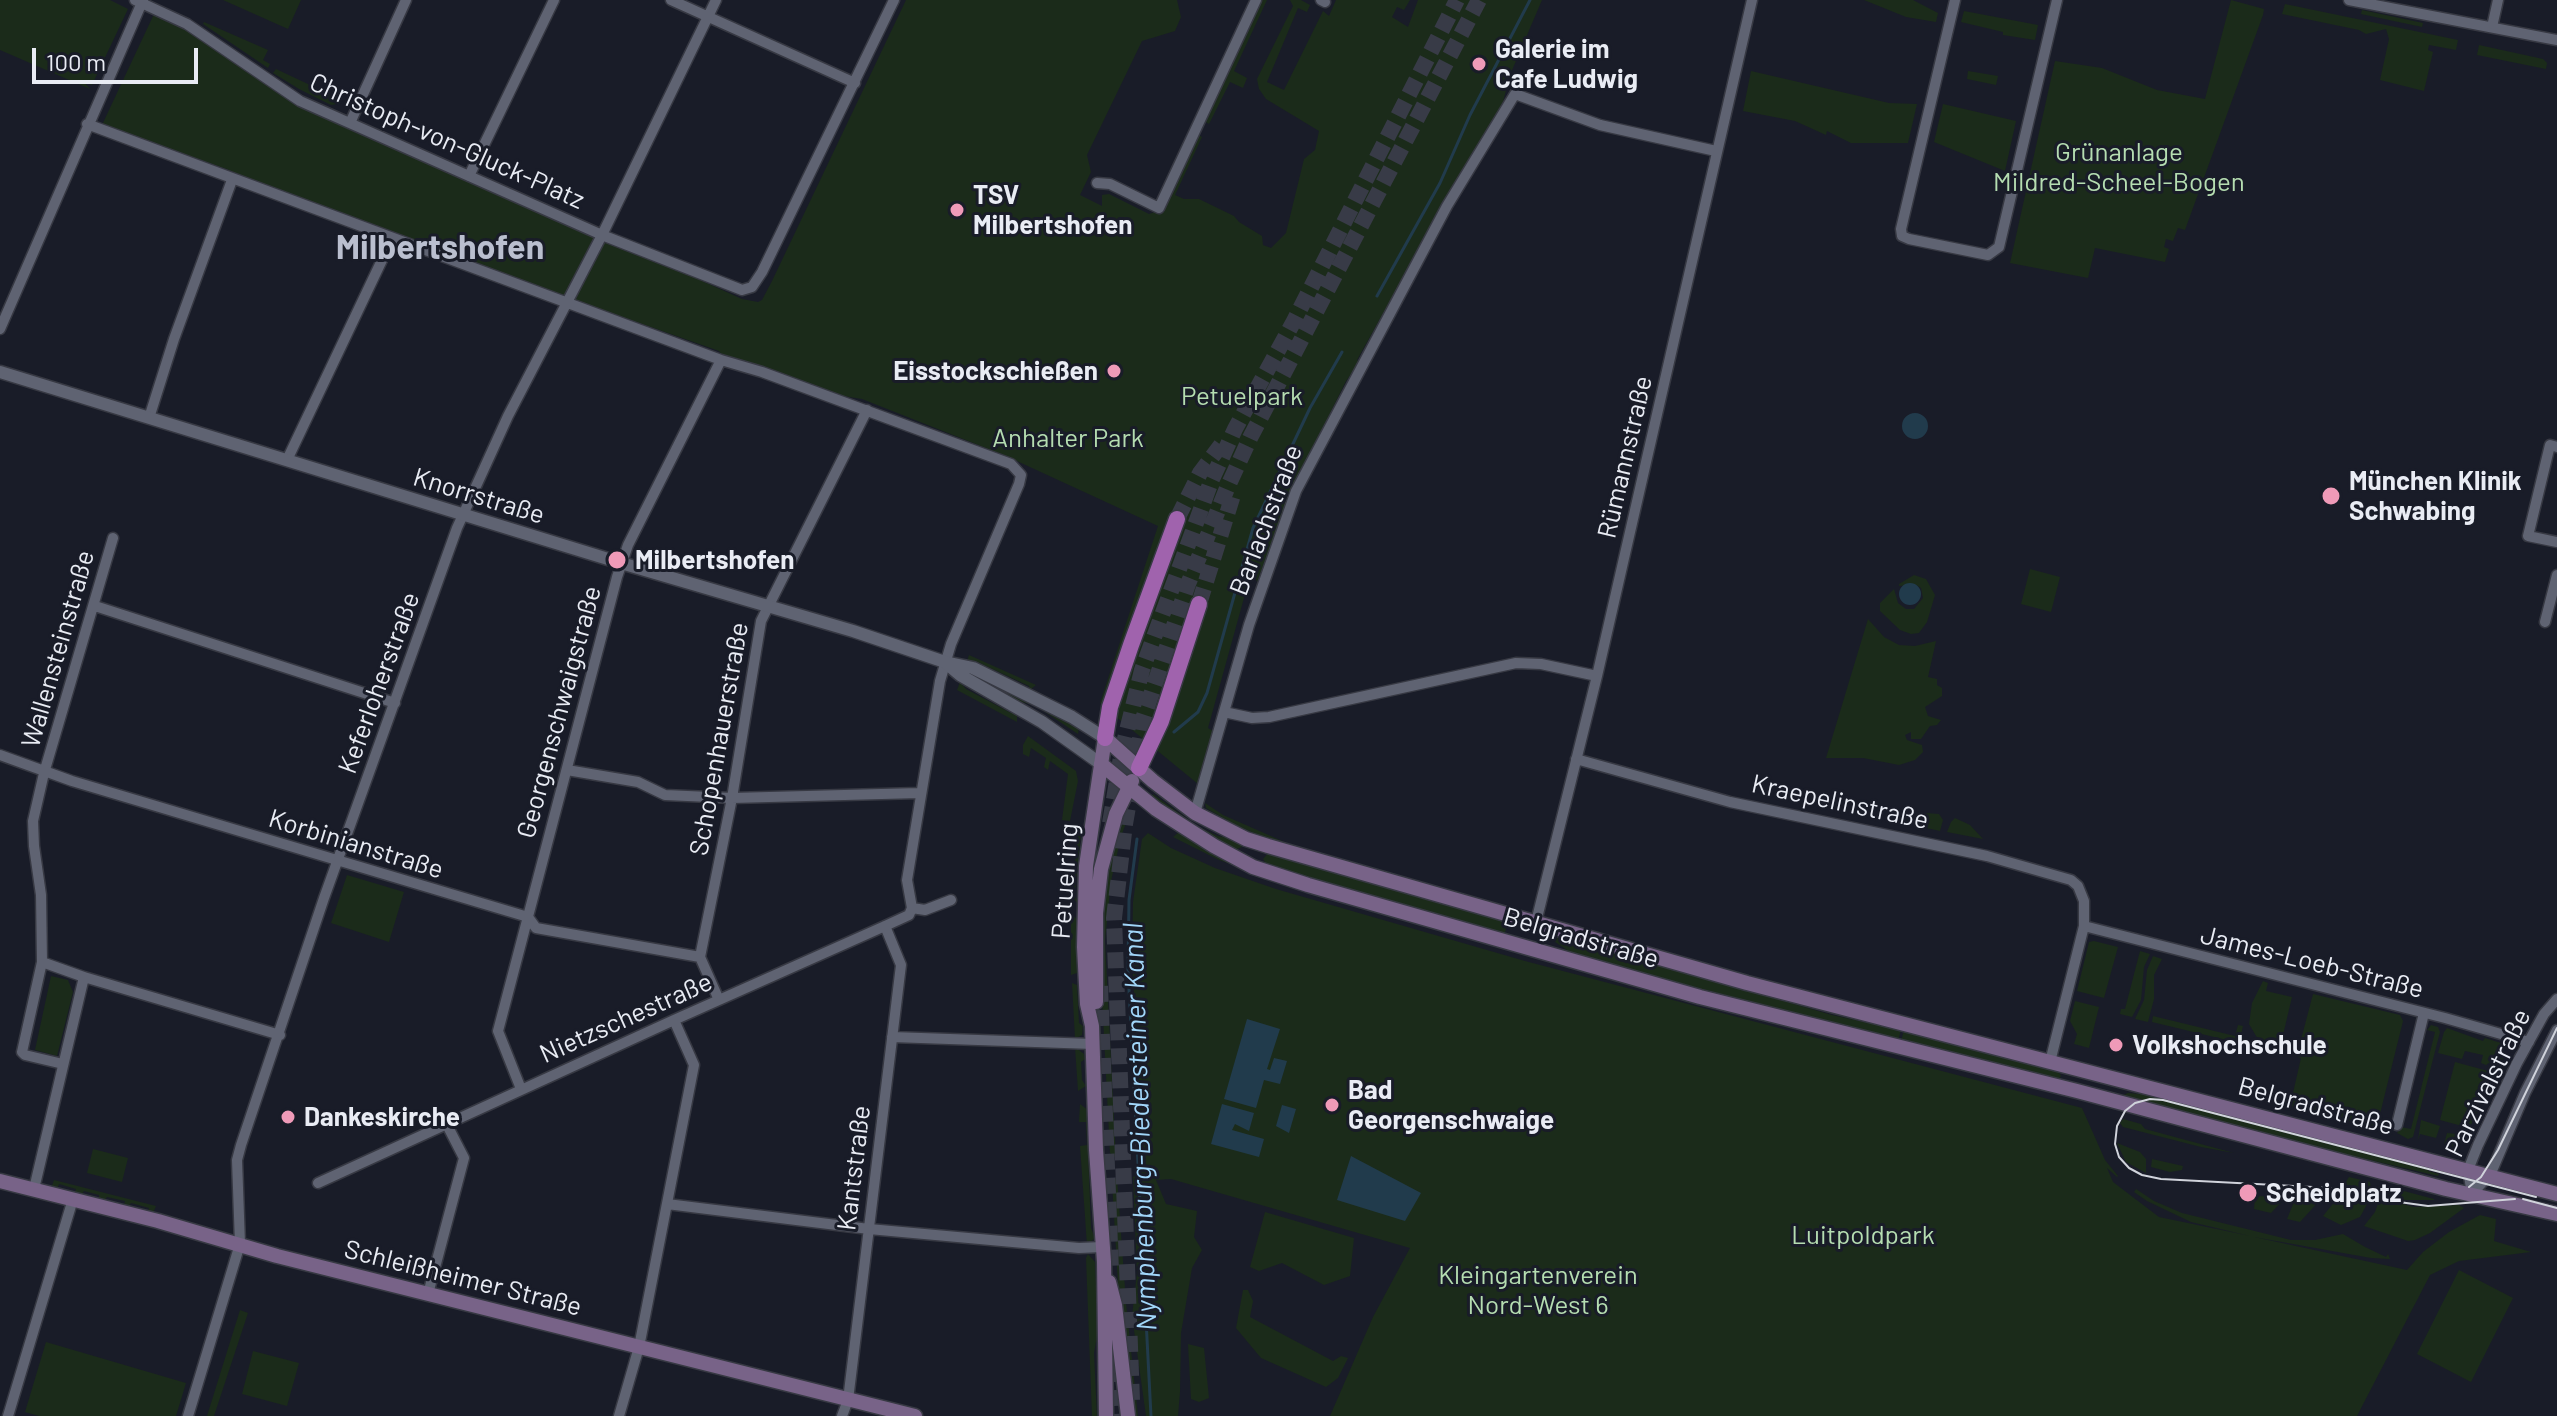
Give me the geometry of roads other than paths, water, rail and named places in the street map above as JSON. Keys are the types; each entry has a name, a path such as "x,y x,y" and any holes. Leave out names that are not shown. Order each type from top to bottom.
{"highway":[{"path":"1105,738 1114,695 1177,519"},
{"path":"1139,768 1161,721 1199,604"}],"main road":[{"name":"Petuelring","path":"1105,738 1090,834 1085,896 1086,991 1092,1026 1103,1254 1106,1416"},
{"name":"Belgradstraße","path":"1105,738 1195,813 1246,839 1268,846 1747,983 2557,1194"},
{"name":"Belgradstraße","path":"1101,764 1128,788 1186,829 1237,858 1264,870 1361,901 1689,994 2557,1214"},
{"name":"Petuelring","path":"1092,1026 1096,1009 1096,913 1101,869 1116,814 1139,768"},
{"path":"1237,858 1244,855 1248,846 1246,839"},
{"path":"1264,870 1259,861 1262,851 1268,846"},
{"path":"2056,1064 2077,1091"},
{"name":"Schleißheimer Straße","path":"0,1181 428,1294 915,1416"},
{"name":"Petuelring","path":"1103,1254 1115,1305 1128,1416"}],"street":[{"path":"350,123 406,0"},
{"path":"469,176 554,0"},
{"path":"671,0 855,83 894,0"},
{"name":"Keferloherstraße","path":"188,1416 240,1244 237,1160 338,862 464,514 508,416 602,235 716,0"},
{"path":"1097,183 1110,184 1159,208 1256,0"},
{"name":"Rümannstraße","path":"1536,922 1597,676 1752,0"},
{"path":"1955,0 1904,215 1902,236 1988,255 1999,247 2057,0"},
{"path":"2349,0 2385,4 2557,40"},
{"path":"2492,27 2498,0"},
{"path":"0,329 140,1"},
{"name":"Christoph-von-Gluck-Platz","path":"140,1 187,24 300,101 602,235 736,289 747,290 762,272 855,83"},
{"name":"Barlachstraße","path":"1195,813 1249,625 1296,491 1447,206 1515,94 1600,125 1716,151"},
{"path":"87,124 392,239 1011,464 1021,475 945,662 919,793 907,880 912,908"},
{"path":"149,418 174,339 232,180"},
{"path":"287,460 392,239"},
{"name":"Georgenschwaigstraße","path":"521,1089 498,1031 621,563 721,360"},
{"name":"Knorrstraße","path":"0,372 896,644 945,662 973,668 1072,717 1105,738"},
{"name":"Schopenhauerstraße","path":"700,957 732,798 761,621 867,410"},
{"path":"2557,447 2550,445 2528,536 2557,542"},
{"name":"Wallensteinstraße","path":"63,1064 22,1052 42,962 41,895 32,828 44,773 113,538"},
{"path":"2545,622 2557,575"},
{"path":"95,606 395,703"},
{"name":"Knorrstraße","path":"945,662 960,675 1042,722 1101,764"},
{"path":"1224,712 1252,718 1269,717 1516,663 1541,664 1597,676"},
{"name":"Korbinianstraße","path":"0,755 44,773 528,917 536,928 700,957"},
{"name":"Kraepelinstraße","path":"1576,759 1747,806 2003,859 2071,880 2078,886 2084,901 2084,926"},
{"path":"567,770 638,782 665,795 732,798 919,793"},
{"name":"Nietzschestraße","path":"318,1183 909,915 912,908 925,910 951,900"},
{"name":"Kantstraße","path":"842,1416 848,1400 901,965 885,926"},
{"path":"2056,1064 2084,926"},
{"name":"James-Loeb-Straße","path":"2084,926 2529,1042"},
{"path":"700,957 719,1000"},
{"path":"42,962 280,1035"},
{"path":"34,1189 84,977"},
{"name":"Parzivalstraße","path":"2472,1194 2468,1170 2529,1042 2544,1014 2557,999"},
{"path":"2397,1125 2424,1013"},
{"path":"619,1416 639,1347 694,1065 674,1020"},
{"name":"Parzivalstraße","path":"2472,1194 2489,1176 2525,1093 2557,1030"},
{"path":"892,1037 1093,1044"},
{"path":"428,1294 464,1158 446,1123"},
{"path":"8,1416 73,1199"},
{"path":"667,1204 869,1229 1079,1248 1103,1254"}],"water":[{"path":"1915,413 1924,417 1928,426 1924,435 1915,439 1906,435 1902,426 1906,417"},
{"path":"1910,583 1918,586 1921,594 1918,602 1910,605 1902,602 1899,594 1902,586"},
{"path":"1247,1019 1280,1029 1267,1069 1270,1070 1274,1058 1287,1061 1280,1084 1264,1080 1256,1108 1224,1099"},
{"path":"1222,1104 1254,1113 1249,1131 1235,1124 1232,1130 1264,1139 1259,1157 1211,1144"},
{"path":"1282,1105 1296,1109 1289,1133 1276,1126"},
{"path":"1351,1156 1421,1193 1405,1221 1337,1200"}],"waterway":[{"name":"Nymphenburg-Biedersteiner Kanal","path":"1377,296 1440,183 1470,115 1530,0"},
{"name":"Nymphenburg-Biedersteiner Kanal","path":"1174,732 1198,712 1207,693 1253,528 1310,408 1342,352"},
{"name":"Nymphenburg-Biedersteiner Kanal","path":"1137,839 1129,900 1128,970 1151,1416"}],"tunnel":[{"path":"1110,823 1122,751 1142,670 1212,479 1457,0"},
{"path":"1132,1400 1114,918 1125,824 1144,716 1188,584 1251,436 1479,0"},
{"path":"1177,519 1200,473 1221,445"},
{"path":"1199,604 1233,495"},
{"path":"1100,986 1111,1271"},
{"path":"1114,1342 1117,1416"}],"tram line":[{"path":"2469,1187 2481,1177 2498,1150 2557,1028"},
{"path":"2351,1189 2161,1179 2142,1175 2129,1168 2119,1157 2115,1144 2117,1126 2125,1111 2135,1103 2163,1100 2536,1197"},
{"path":"2342,1187 2428,1206 2515,1199"},
{"path":"2523,1199 2557,1208"}],"place":[{"name":"Galerie im Cafe Ludwig","path":"1479,64"},
{"name":"TSV Milbertshofen","path":"957,210"},
{"name":"Eisstockschießen","path":"1114,371"},
{"name":"München Klinik Schwabing","path":"2331,496"},
{"name":"Milbertshofen","path":"617,560"},
{"name":"Volkshochschule","path":"2116,1045"},
{"name":"Bad Georgenschwaige","path":"1332,1105"},
{"name":"Dankeskirche","path":"288,1117"},
{"name":"Scheidplatz","path":"2248,1193"}],"district":[{"name":"Milbertshofen","path":"440,248"}],"park label":[{"name":"Grünanlage Mildred-Scheel-Bogen","path":"2119,167"},
{"name":"Petuelpark","path":"1242,396"},
{"name":"Anhalter Park","path":"1068,438"},
{"name":"Luitpoldpark","path":"1863,1235"},
{"name":"Kleingartenverein Nord-West 6","path":"1538,1290"}]}
